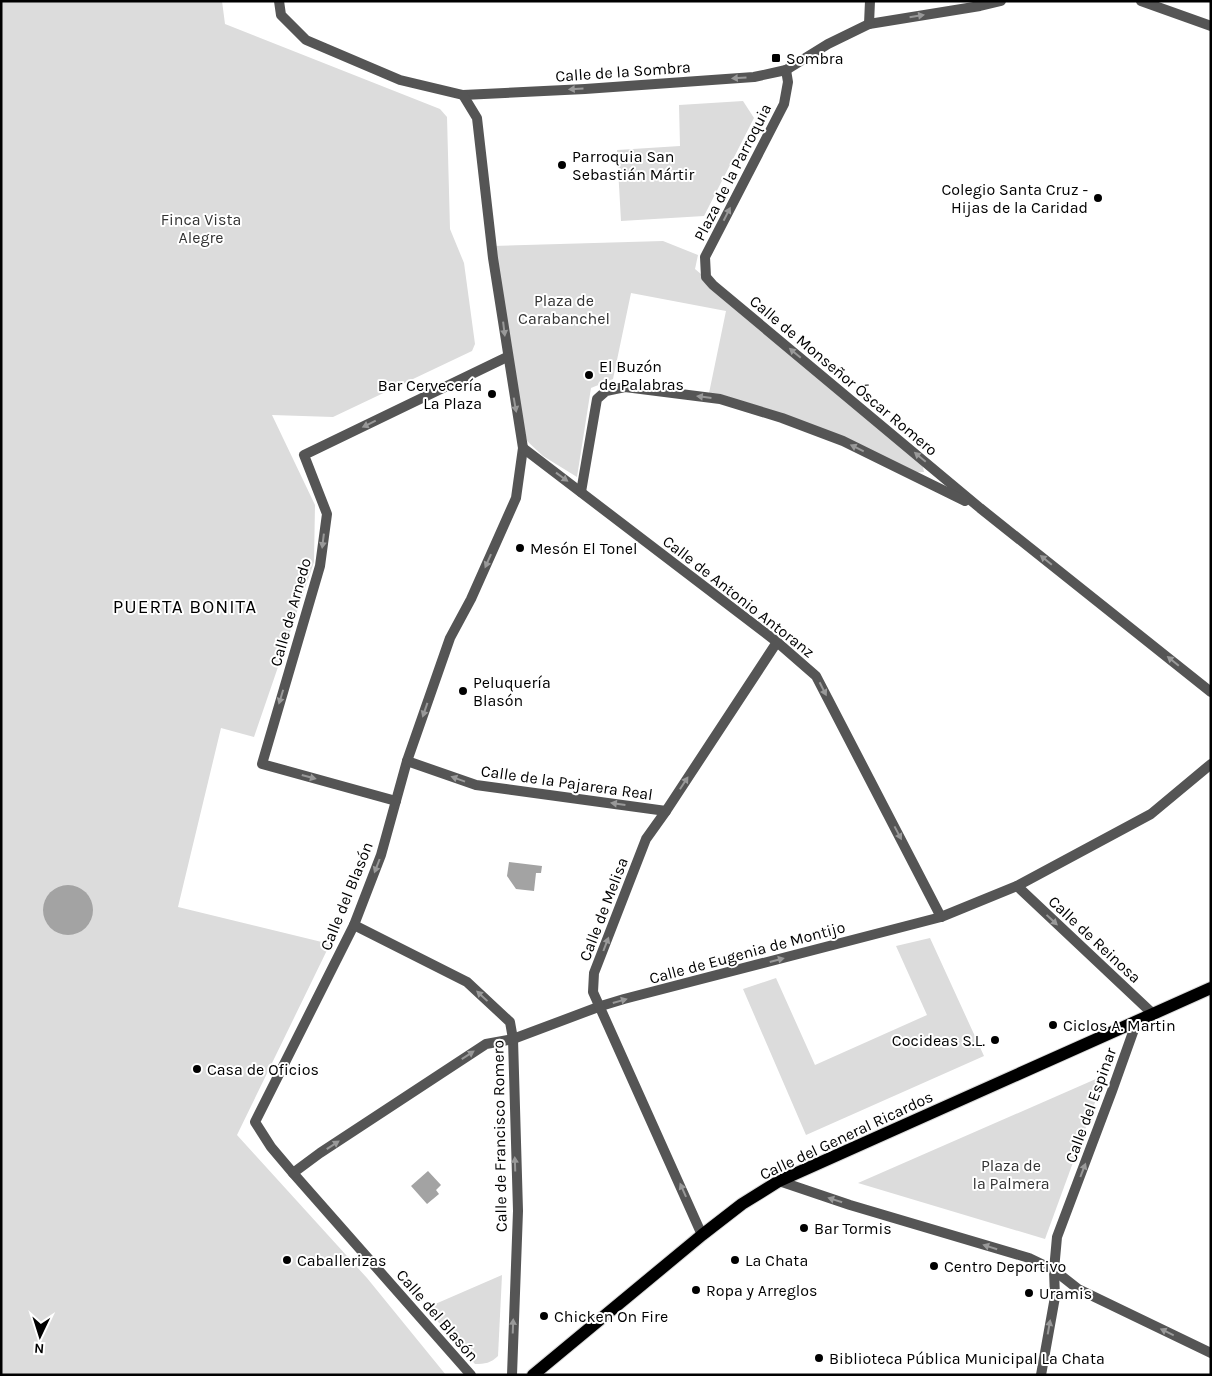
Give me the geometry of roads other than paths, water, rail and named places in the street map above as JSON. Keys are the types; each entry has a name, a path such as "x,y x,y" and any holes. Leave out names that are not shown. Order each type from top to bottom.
{"main road":[{"name":"Calle del General Ricardos","path":"533,1375 702,1235 742,1204 779,1181 1211,988"}],"street":[{"name":"Calle de la Sombra","path":"279,1 281,15 306,40 400,80 464,94 585,89 754,77 786,70 828,44 868,24 1001,1"},
{"path":"868,24 870,1"},
{"path":"1141,1 1211,26"},
{"name":"Plaza de la Parroquia","path":"705,257 784,104 788,82 786,70"},
{"path":"464,94 477,118 492,252 507,357"},
{"name":"Calle de Monseñor Óscar Romero","path":"705,257 706,277 713,285 980,508 1211,692"},
{"name":"Calle del Blasón","path":"470,1375 293,1173 271,1147 255,1122 354,925 381,855 407,760 450,638 471,598 516,498 523,448 507,357"},
{"name":"Calle de Arnedo","path":"396,800 262,764 320,566 326,514 304,455 507,357"},
{"name":"Calle de Monseñor Óscar Romero","path":"581,492 597,399 606,391 625,387 720,399 782,418 843,441 980,508"},
{"name":"Calle de Antonio Antoranz","path":"523,448 777,642 816,676 941,917"},
{"name":"Calle de Melisa","path":"702,1235 601,1006 593,992 594,973 646,839 777,642"},
{"name":"Calle de la Pajarera Real","path":"407,760 476,785 666,810"},
{"name":"Calle de Eugenia de Montijo","path":"293,1173 320,1153 486,1044 513,1039 601,1006 941,917 1017,886 1151,814 1211,764"},
{"name":"Calle de Reinosa","path":"1017,886 1153,1014"},
{"name":"Calle de Francisco Romero","path":"354,925 467,982 510,1022 513,1039 518,1211 512,1375"},
{"name":"Calle del Espinar","path":"1041,1375 1055,1297 1054,1270 1057,1237 1137,1021"},
{"path":"779,1181 850,1205 1030,1258 1054,1270 1078,1289 1211,1353"}],"place":[{"name":"Sombra","path":"776,58"},
{"name":"Parroquia San Sebastián Mártir","path":"562,165"},
{"name":"Colegio Santa Cruz - Hijas de la Caridad","path":"1098,198"},
{"name":"El Buzón de Palabras","path":"589,375"},
{"name":"Bar Cervecería La Plaza","path":"492,394"},
{"name":"Mesón El Tonel","path":"520,548"},
{"name":"Peluquería Blasón","path":"463,691"},
{"name":"Ciclos A. Martin","path":"1053,1025"},
{"name":"Cocideas S.L.","path":"995,1040"},
{"name":"Casa de Oficios","path":"197,1069"},
{"name":"Bar Tormis","path":"804,1228"},
{"name":"Caballerizas","path":"287,1260"},
{"name":"La Chata","path":"735,1260"},
{"name":"Centro Deportivo","path":"934,1266"},
{"name":"Ropa y Arreglos","path":"696,1290"},
{"name":"Uramis","path":"1029,1293"},
{"name":"Chicken On Fire","path":"544,1316"},
{"name":"Biblioteca Pública Municipal La Chata","path":"819,1358"}],"district":[{"name":"PUERTA BONITA","path":"185,606"}],"park label":[{"name":"Finca Vista Alegre","path":"201,228"},
{"name":"Plaza de Carabanchel","path":"564,309"},
{"name":"Plaza de la Palmera","path":"1011,1174"}]}
